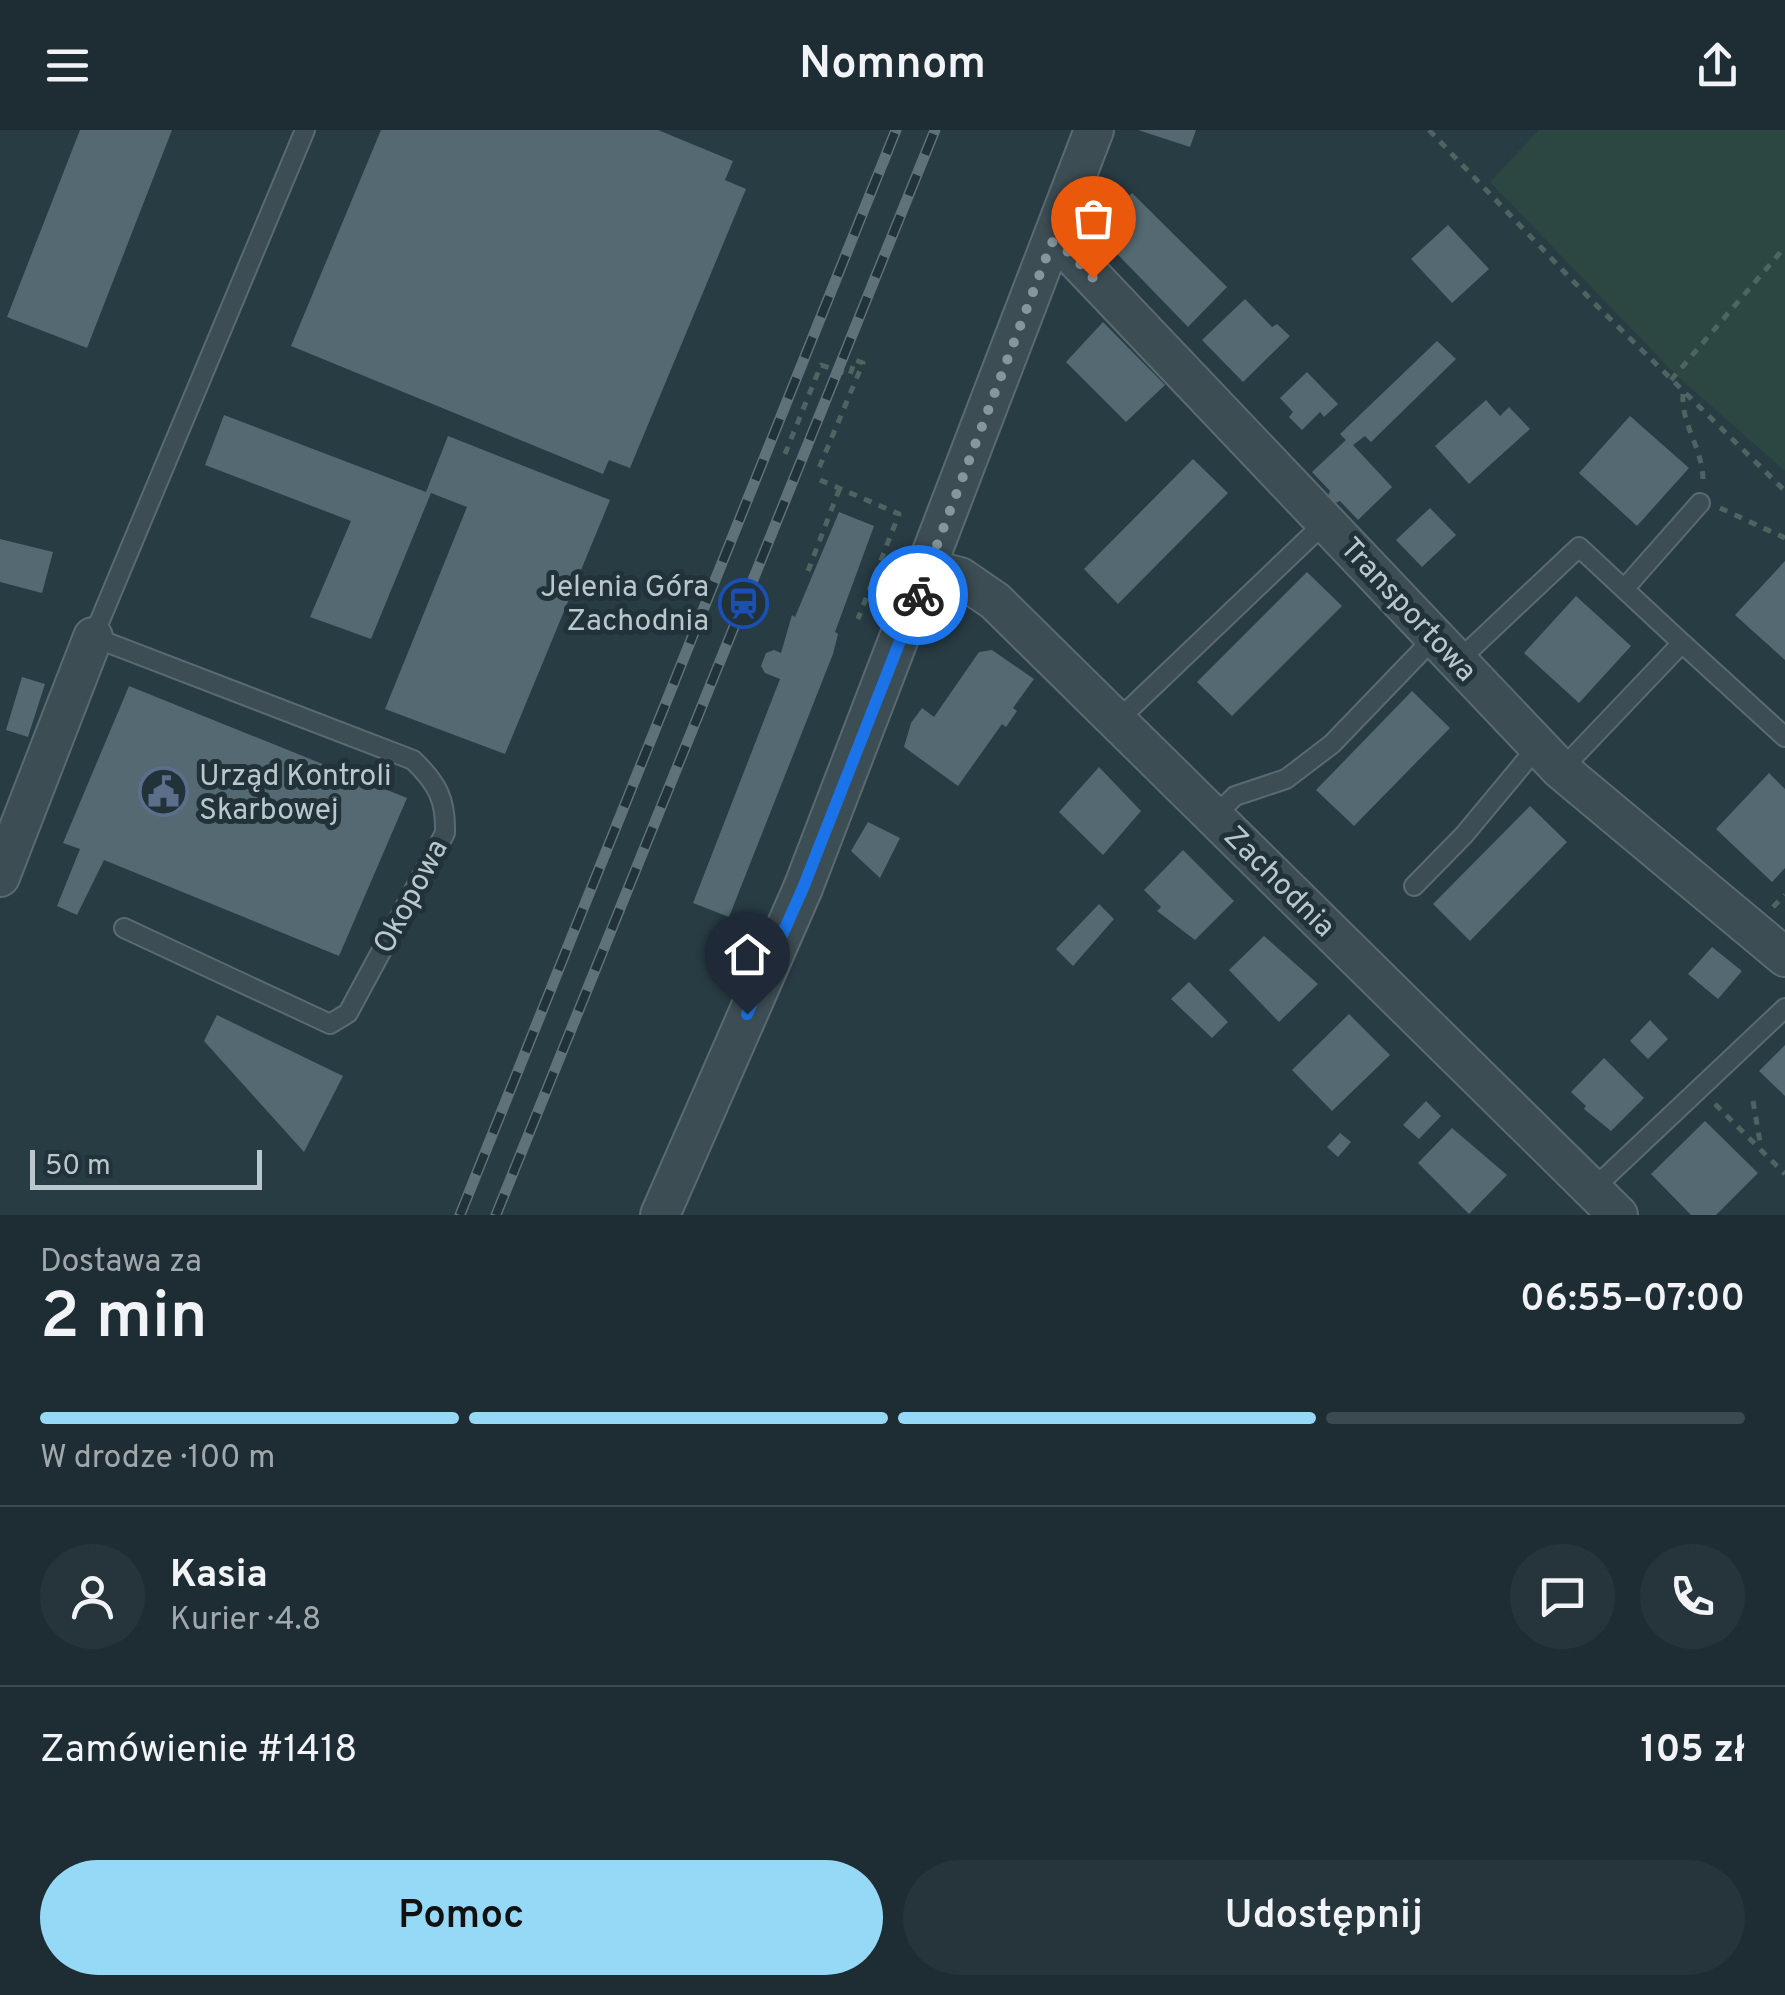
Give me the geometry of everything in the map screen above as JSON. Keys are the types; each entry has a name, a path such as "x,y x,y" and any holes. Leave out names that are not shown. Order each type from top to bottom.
{"street":[{"path":"660,1215 803,888 1094,130"},
{"name":"Transportowa","path":"1052,242 1070,253 1164,348 1550,758 1785,957"},
{"name":"Zachodnia","path":"928,570 960,577 995,602 1605,1202"},
{"path":"0,877 93,636"}],"lane":[{"path":"93,636 306,130"},
{"path":"1624,588 1700,503"},
{"path":"1565,530 1682,643 1782,728"},
{"path":"1117,721 1314,533"},
{"path":"1214,817 1235,796 1286,779 1579,547"},
{"name":"Okopowa","path":"93,636 413,760 436,782 446,808 445,833 348,1013 330,1024 124,928"},
{"path":"1414,886 1550,758 1682,643"},
{"path":"1605,1202 1785,1008"}],"path":[{"path":"1429,130 1683,393 1785,491"},
{"path":"1671,380 1785,246"},
{"path":"785,454 820,365 850,375 855,360 863,363 818,468"},
{"path":"1683,393 1686,421 1703,468 1702,487 1696,494 1700,503 1723,508 1785,538"},
{"path":"820,480 899,514 858,618"},
{"path":"808,570 839,490"},
{"path":"1706,1095 1785,1174"},
{"path":"1754,1101 1762,1150"}],"green space":[{"path":"1539,130 1785,130 1785,471 1676,375 1490,182"}],"building":[{"path":"80,130 172,130 87,348 7,317"},
{"path":"381,130 658,130 733,161 725,180 746,189 630,468 609,460 603,474 291,346"},
{"path":"1138,130 1196,130 1190,147"},
{"path":"1132,193 1227,287 1188,327 1095,231"},
{"path":"1448,225 1489,269 1452,303 1411,259"},
{"path":"1245,299 1272,327 1277,324 1290,336 1243,382 1202,340"},
{"path":"1103,322 1165,385 1126,422 1066,362"},
{"path":"1437,341 1456,359 1371,442 1365,436 1353,445 1392,487 1358,520 1340,501 1335,503 1328,496 1330,491 1312,472 1346,440 1340,434"},
{"path":"1307,372 1338,404 1324,417 1320,412 1302,430 1289,417 1293,412 1280,398"},
{"path":"1486,400 1500,416 1509,407 1530,429 1469,484 1435,446"},
{"path":"224,415 426,492 448,436 610,500 505,754 385,709 467,507 431,493 371,639 310,617 351,521 205,465"},
{"path":"1630,416 1689,468 1637,526 1579,473"},
{"path":"1193,459 1228,493 1118,604 1084,569"},
{"path":"1430,508 1456,535 1422,567 1396,540"},
{"path":"839,512 874,526 835,632 838,634 833,654 729,917 693,903 780,679 765,673 761,666 766,653 781,653 792,615 795,617"},
{"path":"0,539 53,552 42,593 0,582"},
{"path":"1785,561 1785,660 1735,615"},
{"path":"1307,572 1342,606 1232,716 1197,682"},
{"path":"1576,596 1631,646 1579,703 1524,653"},
{"path":"992,650 1034,679 1013,708 1017,711 1006,727 1002,724 958,786 904,747 911,723 922,708 934,717 979,652"},
{"path":"22,677 45,684 28,737 6,730"},
{"path":"129,686 407,798 339,956 104,860 77,915 57,906 80,849 63,843"},
{"path":"1412,691 1450,728 1354,826 1316,790"},
{"path":"1099,767 1141,811 1103,855 1059,812"},
{"path":"1769,773 1785,789 1785,868 1772,882 1716,829"},
{"path":"1530,806 1567,842 1470,941 1433,904"},
{"path":"868,822 900,838 880,878 851,851"},
{"path":"1183,850 1234,901 1195,940 1157,911 1161,907 1144,890"},
{"path":"1099,904 1114,919 1073,966 1056,949"},
{"path":"1264,936 1318,984 1279,1022 1229,970"},
{"path":"1712,947 1742,971 1718,999 1688,974"},
{"path":"1189,982 1228,1022 1212,1038 1171,999"},
{"path":"1349,1014 1390,1055 1332,1111 1292,1070"},
{"path":"217,1015 343,1076 304,1152 204,1041"},
{"path":"1650,1020 1668,1039 1648,1059 1630,1041"},
{"path":"1785,1045 1785,1096 1759,1071"},
{"path":"1604,1058 1644,1098 1611,1131 1584,1109 1586,1106 1571,1092"},
{"path":"1426,1101 1441,1116 1419,1139 1403,1125"},
{"path":"1705,1121 1758,1173 1716,1215 1691,1215 1651,1174"},
{"path":"1452,1128 1507,1175 1469,1214 1418,1163"},
{"path":"1340,1133 1351,1142 1338,1157 1327,1147"}],"railway":[{"path":"460,1215 896,130"},
{"path":"496,1215 935,130"}],"way so far":[{"path":"918,595 1052,242 1070,253 1093,278"}],"place":[{"name":"Jelenia Góra Zachodnia","path":"744,603"},
{"name":"Urząd Kontroli Skarbowej","path":"164,792"}],"route":[{"path":"747,1014 803,888 918,595"}]}
